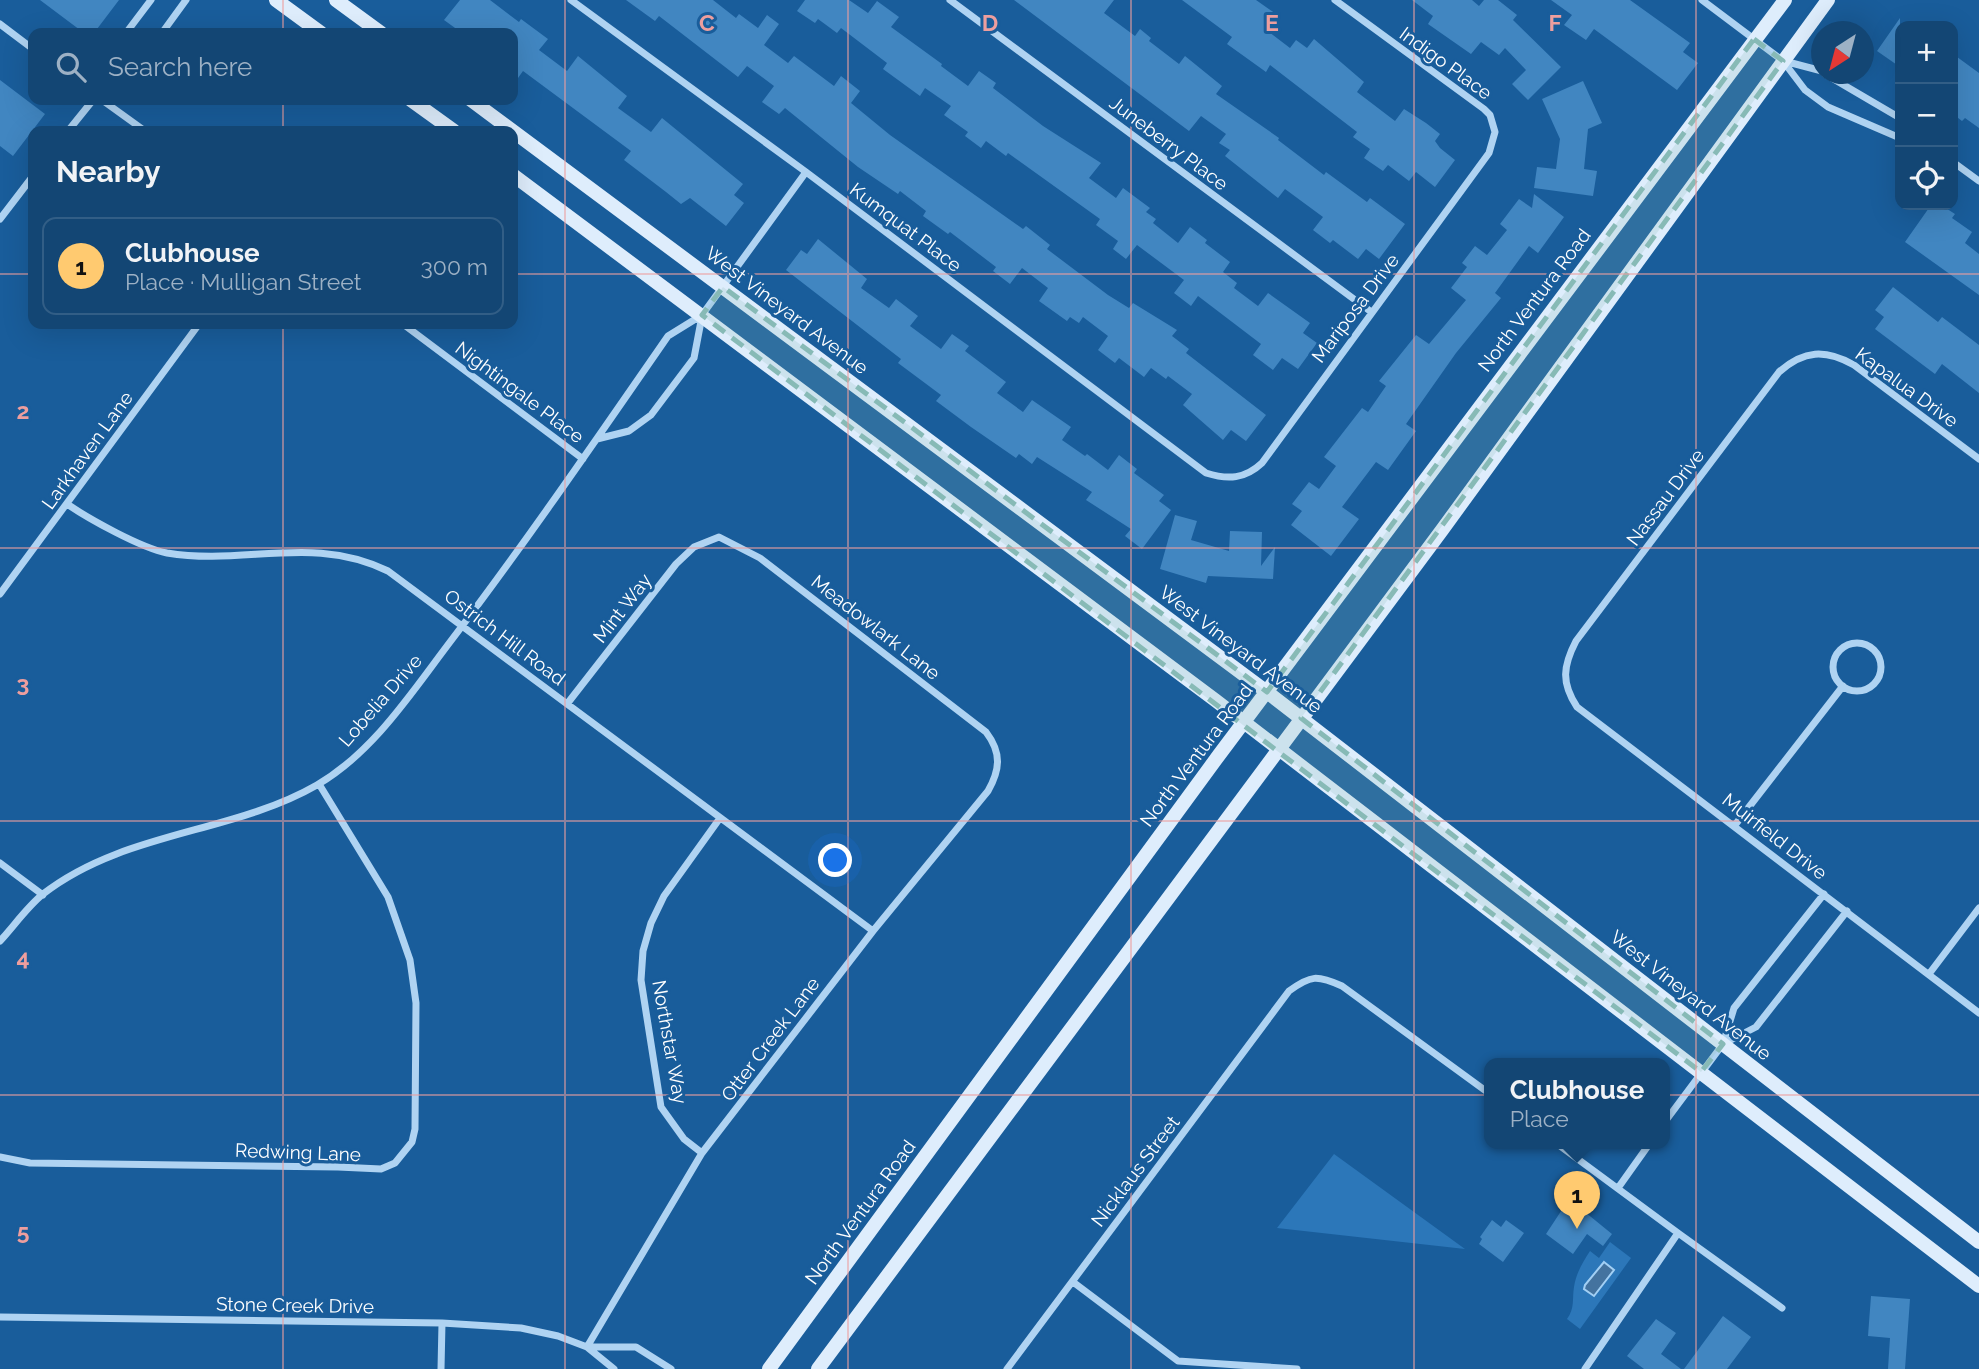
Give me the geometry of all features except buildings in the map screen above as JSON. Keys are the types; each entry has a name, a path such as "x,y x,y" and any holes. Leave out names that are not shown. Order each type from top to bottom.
{"main road":[{"path":"276,0 314,28"},
{"path":"336,0 374,28"},
{"name":"North Ventura Road","path":"769,1369 1244,722 1784,0"},
{"path":"818,1369 1301,718 1828,0"},
{"path":"418,105 447,126"},
{"name":"West Vineyard Avenue","path":"478,105 506,126"},
{"name":"West Vineyard Avenue","path":"518,135 1267,692 1979,1242"},
{"path":"518,179 1244,722 1979,1286"}],"street":[{"path":"130,28 151,0"},
{"path":"166,28 186,0"},
{"name":"Kumquat Place","path":"571,0 806,172 1206,473 1221,478"},
{"name":"Juneberry Place","path":"950,0 1370,311"},
{"name":"Indigo Place","path":"1335,0 1484,109 1490,115 1495,132"},
{"path":"1702,0 1783,61 1805,90 1828,107 1895,136"},
{"path":"0,24 28,45"},
{"path":"1783,61 1811,69"},
{"path":"1843,84 1895,115"},
{"path":"72,126 89,105"},
{"path":"109,105 138,126"},
{"name":"Mariposa Drive","path":"1221,478 1235,478 1252,472 1262,463 1370,311 1470,182 1489,153 1495,132"},
{"path":"1958,166 1979,181"},
{"name":"Lobelia Drive","path":"0,941 43,895 109,857 144,843 254,810 318,784 375,736 463,626 668,336 702,315 806,172"},
{"path":"0,219 28,183"},
{"name":"Lobelia Drive","path":"597,439 629,431 651,415 694,358 702,315"},
{"name":"Larkhaven Lane","path":"0,594 195,329"},
{"name":"Nightingale Place","path":"410,329 583,459"},
{"name":"Kapalua Drive","path":"1811,353 1835,355 1854,365 1979,459"},
{"name":"Nassau Drive","path":"1563,676 1576,641 1779,372 1794,358 1811,353"},
{"name":"Ostrich Hill Road","path":"67,504 87,518 164,552 197,556 315,551 368,561 388,571 873,931"},
{"name":"Mint Way","path":"566,704 676,564 694,547 710,538"},
{"name":"Meadowlark Lane","path":"710,538 729,541 760,558 986,732 994,742 998,766"},
{"path":"1854,643 1872,648 1881,664 1877,682 1861,691 1843,686 1833,670 1838,653 1854,643"},
{"name":"Muirfield Drive","path":"1563,676 1568,693 1577,707 1979,1013"},
{"path":"1735,825 1843,686"},
{"name":"Otter Creek Lane","path":"587,1347 702,1153 873,931 988,791 998,766"},
{"name":"Redwing Lane","path":"0,1157 30,1163 338,1167 361,1170 382,1169 403,1155 415,1129 416,1003 411,960 388,897 318,784"},
{"name":"Northstar Way","path":"702,1153 678,1133 661,1107 641,980 643,951 659,905 720,818"},
{"path":"0,863 43,895"},
{"path":"1670,1115 1723,1044 1734,1009 1824,894"},
{"path":"1929,974 1979,908"},
{"path":"1723,1044 1756,1027 1847,911"},
{"name":"Nicklaus Street","path":"1007,1369 1289,991 1308,978 1326,979 1342,986 1484,1090"},
{"path":"1564,1149 1782,1308"},
{"path":"1618,1188 1646,1149"},
{"path":"1585,1369 1678,1233"},
{"path":"1073,1282 1178,1361 1297,1369"},
{"name":"Stone Creek Drive","path":"0,1317 442,1322 521,1328 587,1347 636,1347 671,1369"},
{"path":"441,1369 442,1322"},
{"name":"Stone Creek Drive","path":"587,1347 614,1369"}],"highlighted area":[{"path":"1754,39 1783,61 1301,718 1723,1044 1701,1072 702,315 723,287 1267,692"}],"shaded area":[{"path":"1334,1154 1465,1249 1277,1228"},
{"path":"1610,1242 1631,1258 1580,1329 1567,1319 1572,1307 1576,1277 1590,1251 1599,1258"},
{"path":"1604,1262 1614,1270 1594,1296 1584,1289 1585,1285"}],"place":[{"name":"Clubhouse","path":"1577,1229"}]}
